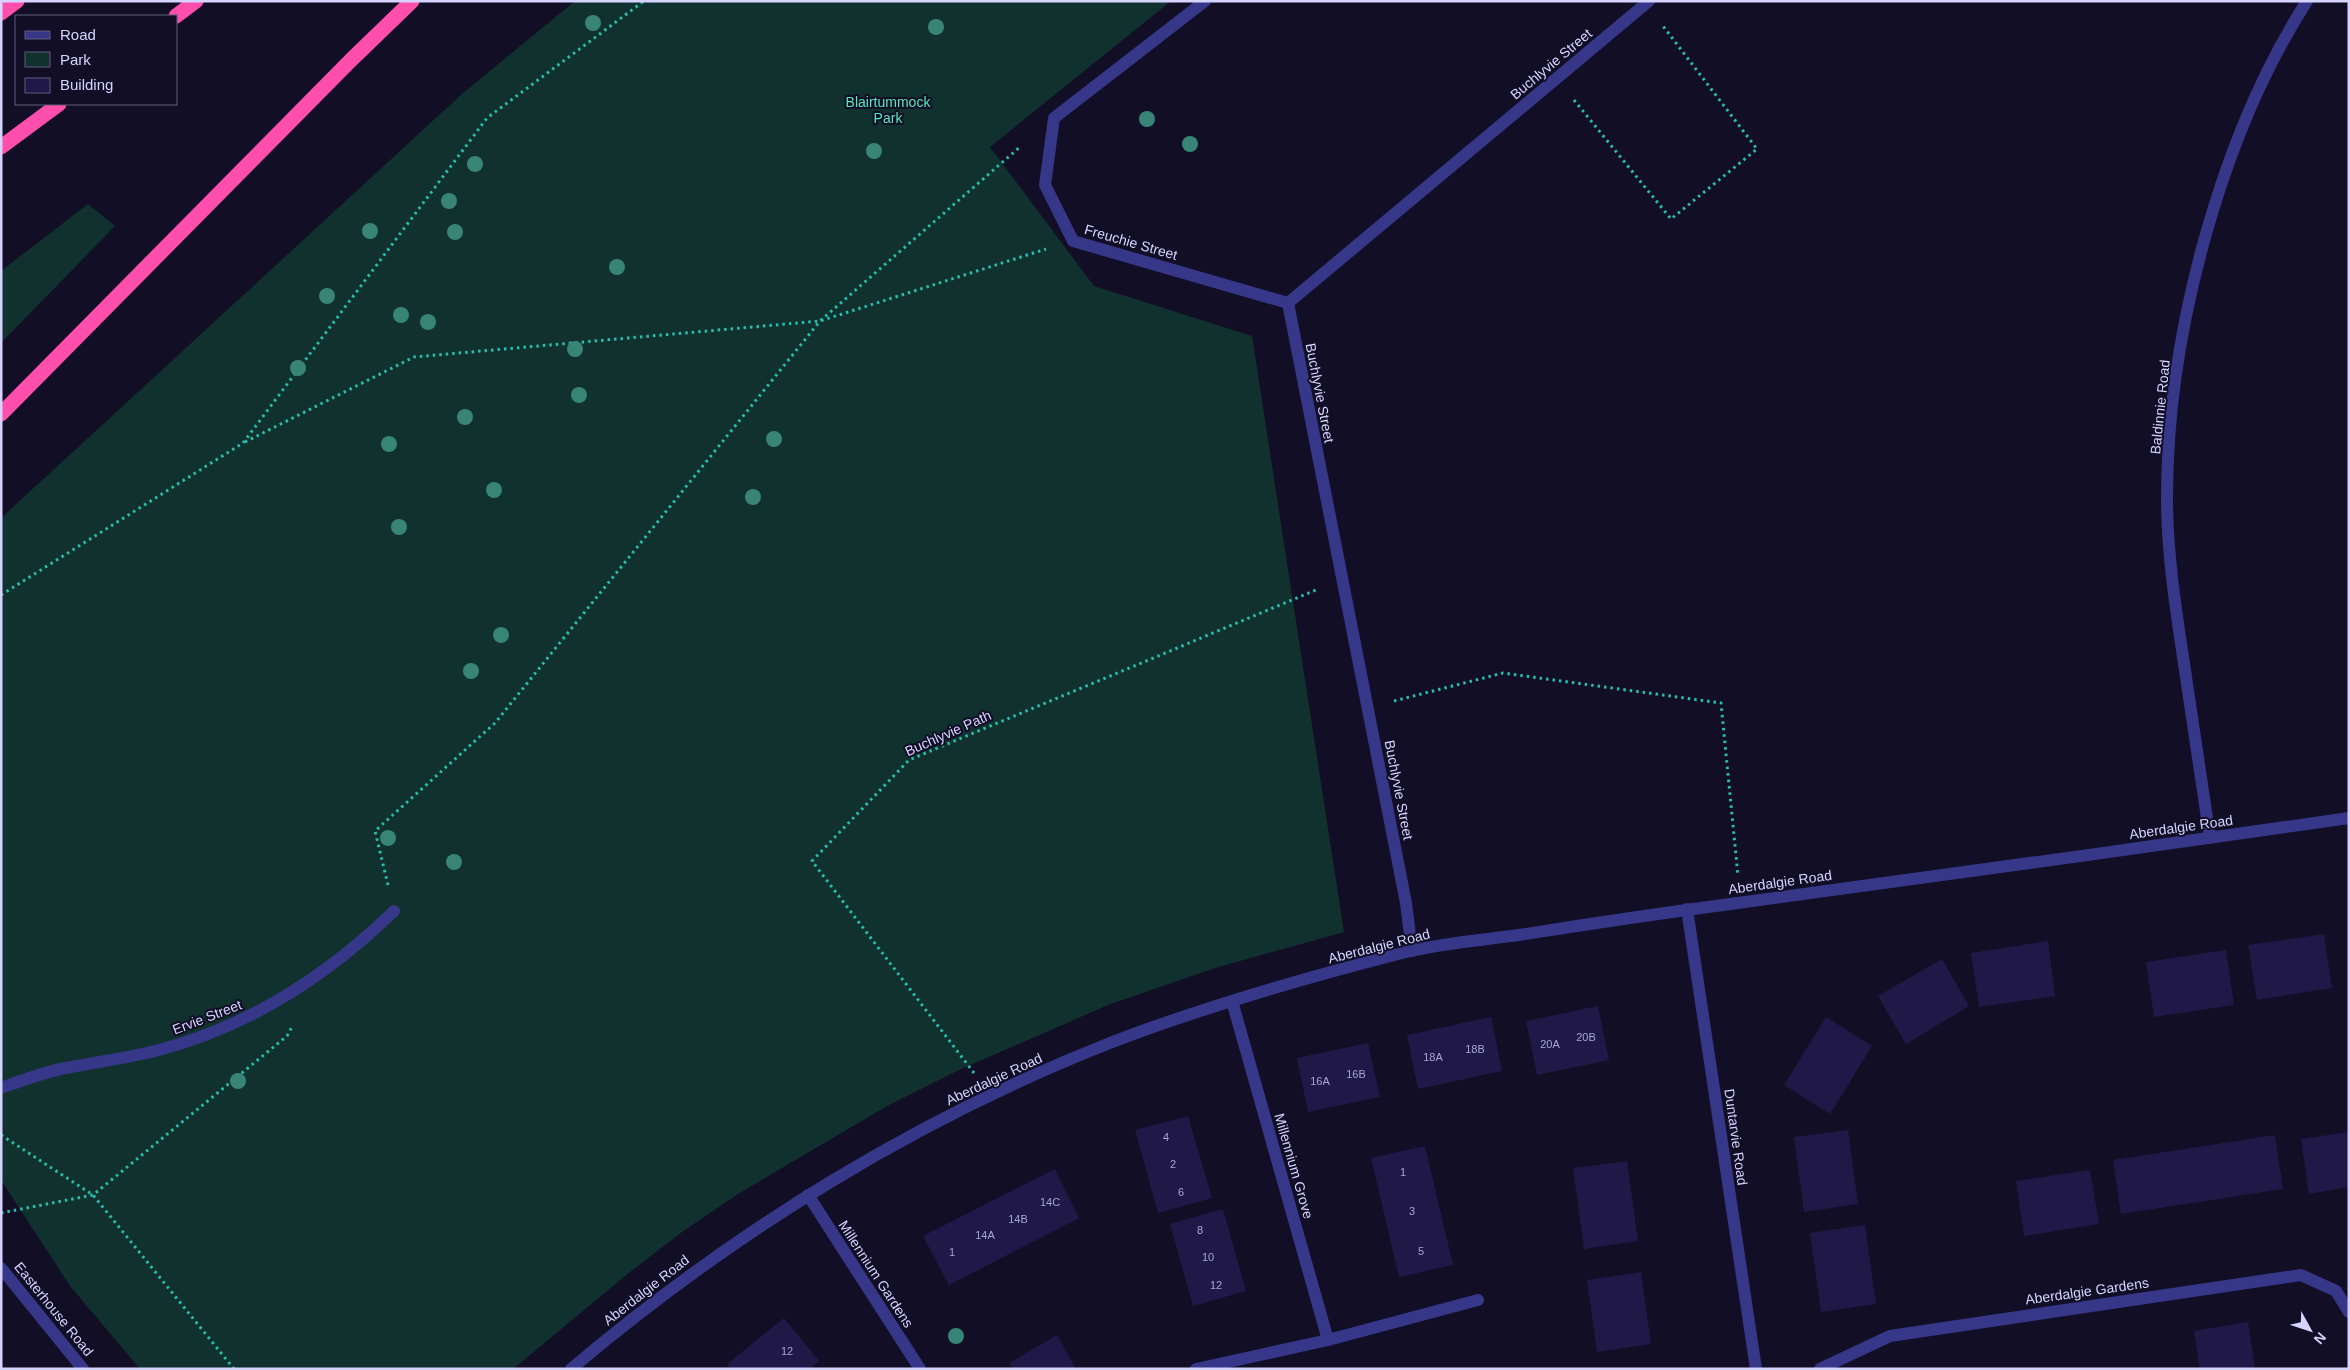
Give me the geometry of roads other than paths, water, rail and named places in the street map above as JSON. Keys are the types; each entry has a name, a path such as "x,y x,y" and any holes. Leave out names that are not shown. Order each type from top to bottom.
{"highway":[{"path":"1,14 17,1"},
{"path":"177,15 196,1"},
{"path":"1,414 351,60 412,1"},
{"path":"1,147 58,105"}],"street":[{"name":"Freuchie Street","path":"1204,1 1054,118 1045,185 1073,241 1288,303"},
{"name":"Baldinnie Road","path":"2210,838 2170,556 2167,497 2177,378 2189,304 2207,233 2230,159 2287,32 2307,1"},
{"name":"Buchlyvie Street","path":"1412,951 1406,903 1288,303 1648,3"},
{"name":"Aberdalgie Road","path":"571,1369 634,1315 714,1256 808,1195 905,1139 991,1096 1114,1042 1232,1001 1412,951 1687,909 2349,818"},
{"name":"Duntarvie Road","path":"1687,909 1756,1369"},
{"name":"Ervie Street","path":"1,1088 34,1076 65,1068 150,1052 193,1040 264,1010 330,967 360,943 394,911"},
{"name":"Millennium Grove","path":"1232,1001 1328,1340"},
{"name":"Millennium Gardens","path":"808,1195 920,1369"},
{"name":"Easterhouse Road","path":"1,1268 83,1369"},
{"name":"Aberdalgie Gardens","path":"1820,1369 1890,1336 2301,1275 2336,1291 2349,1312"},
{"path":"1196,1369 1328,1340 1478,1300"}],"park label":[{"name":"Blairtummock Park","path":"888,110"}]}
